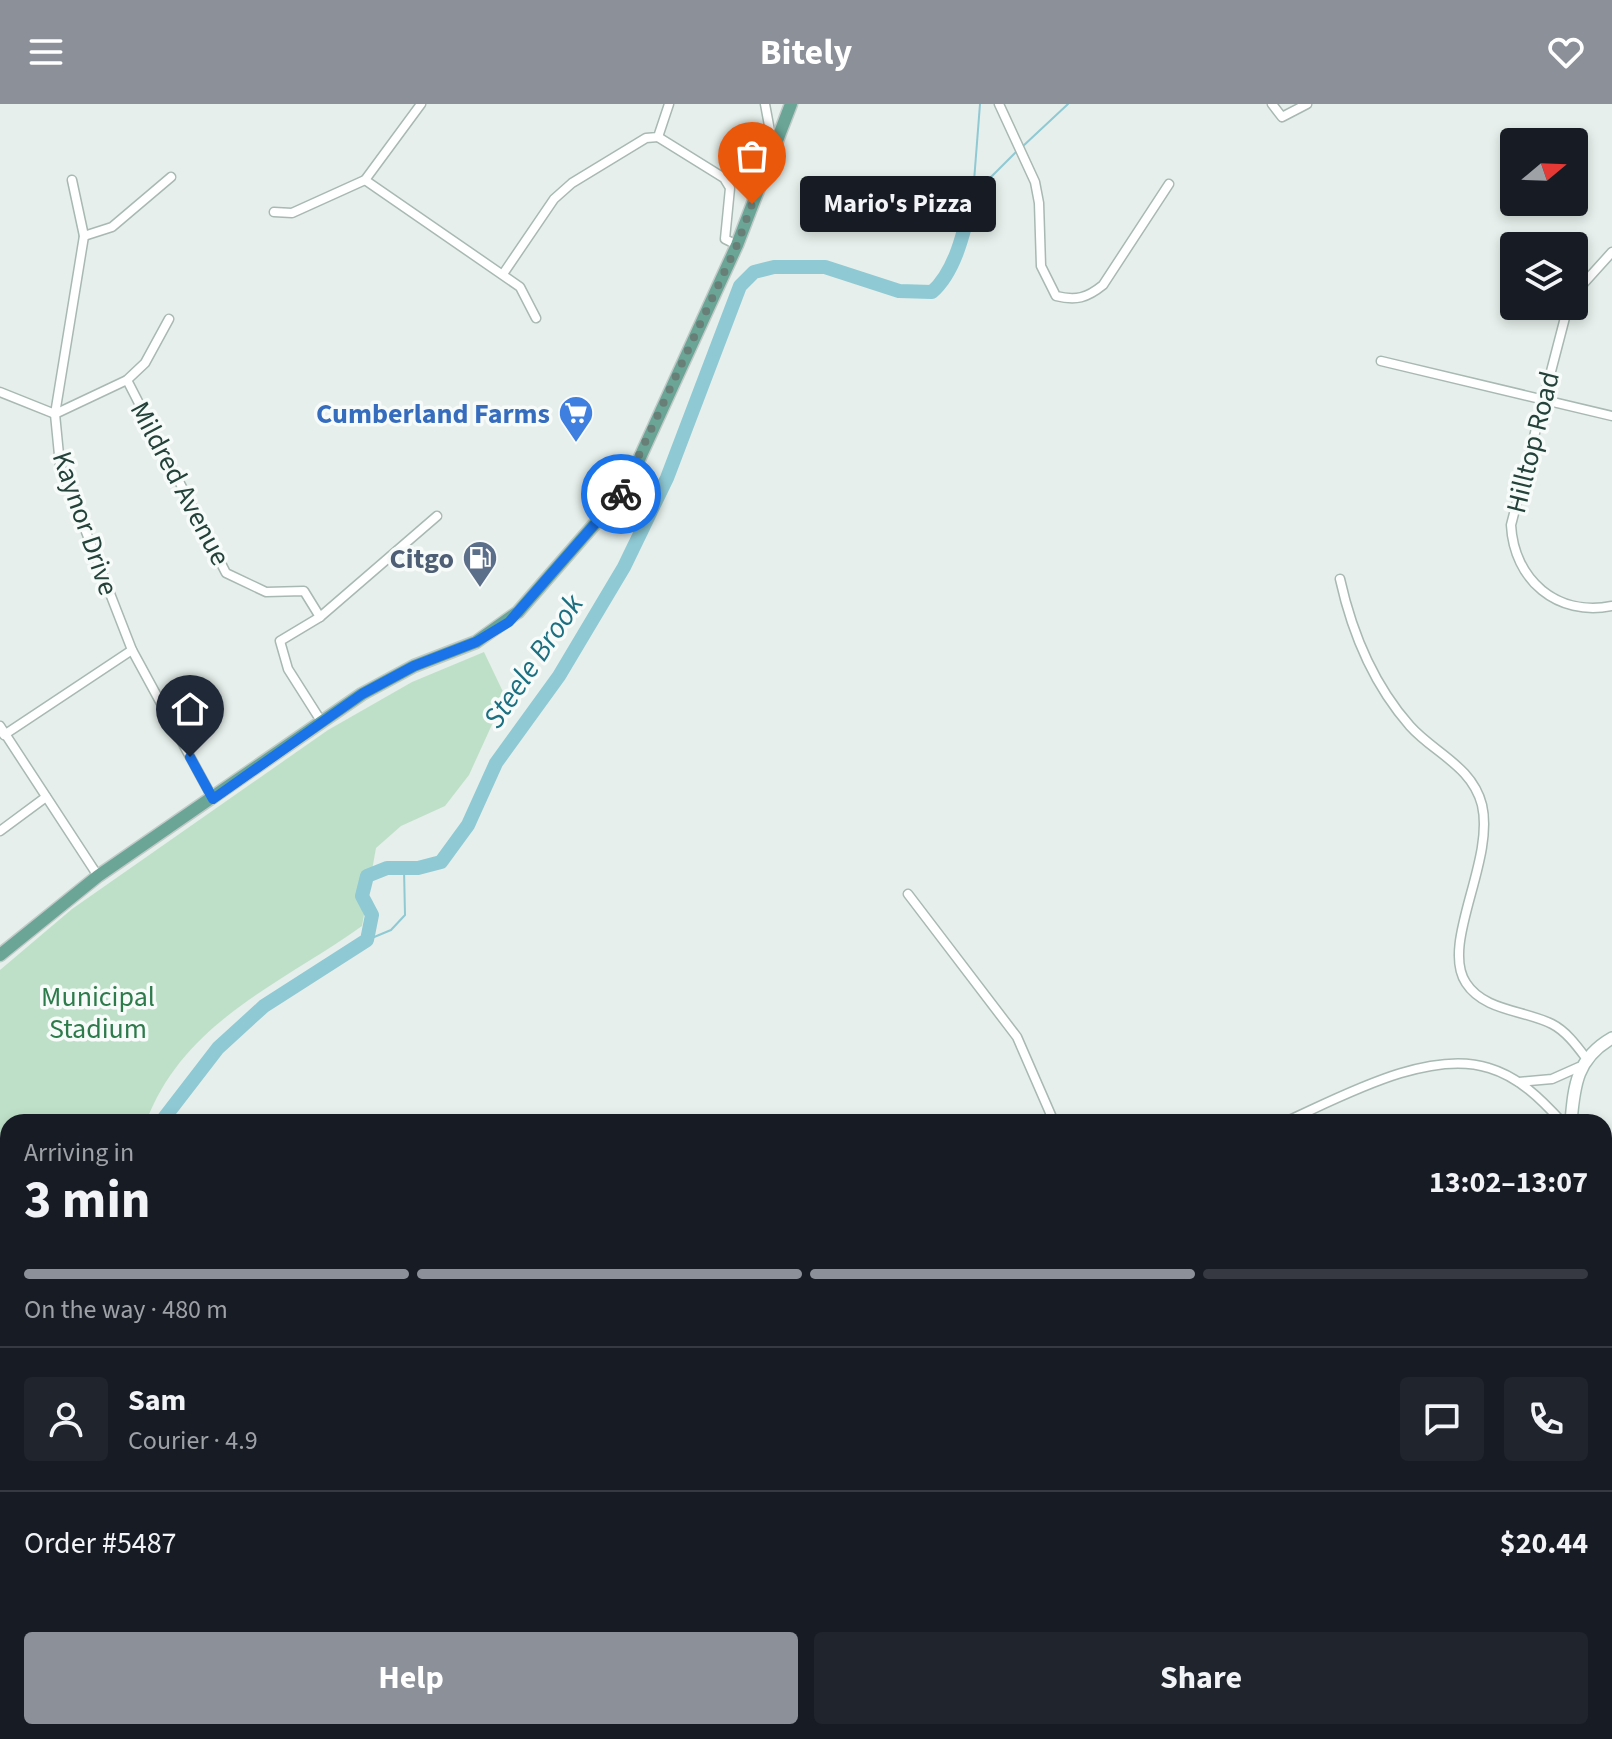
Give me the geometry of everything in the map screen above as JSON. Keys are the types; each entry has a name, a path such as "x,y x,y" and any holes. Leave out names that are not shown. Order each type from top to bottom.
{"main road":[{"path":"0,955 98,876 213,799 321,721 387,679 476,642 509,622 626,488 737,245 791,104"}],"street":[{"path":"274,212 292,213 365,180 421,104"},
{"path":"658,137 669,104"},
{"path":"765,104 773,148"},
{"path":"999,104 1035,182 1039,203 1041,266 1056,296 1072,300 1089,296 1103,285 1169,184"},
{"path":"1272,104 1282,117 1307,104"},
{"path":"503,274 554,199 572,183 646,138 658,137 724,178 730,188 725,239 737,245"},
{"path":"84,236 112,227 171,177"},
{"name":"Kaynor Drive","path":"72,180 84,236 55,414 60,465 132,650 213,799"},
{"path":"365,180 520,287 536,318"},
{"path":"1588,279 1612,252"},
{"path":"0,392 55,414 127,380 145,363 169,319"},
{"name":"Hilltop Road","path":"1564,320 1511,525 1516,557 1533,584 1558,601 1583,609 1612,606"},
{"path":"1381,361 1612,416"},
{"name":"Mildred Avenue","path":"127,380 226,573 266,592 304,591 320,617"},
{"path":"321,721 288,669 280,641 320,617 437,516"},
{"path":"1340,579 1359,645 1389,700 1412,728 1458,765 1482,805 1482,857 1458,949 1459,970 1467,986 1481,998 1553,1024 1583,1062 1573,1114"},
{"path":"98,876 2,730 132,650"},
{"path":"0,831 46,797"},
{"path":"908,894 1017,1037 1051,1114"},
{"path":"1519,1082 1552,1079 1583,1062 1612,1038"},
{"path":"1303,1114 1376,1082 1414,1070 1448,1065 1487,1067 1519,1082 1553,1114"}],"green space":[{"name":"Municipal Stadium","path":"484,652 505,696 469,775 445,806 401,826 376,848 362,926 268,987 210,1031 184,1057 163,1087 150,1114 0,1114 0,970 72,909 328,730 412,682"}],"waterway":[{"name":"Steele Brook","path":"973,194 980,104"},
{"path":"1022,147 1068,104"},
{"path":"973,195 1017,151"},
{"name":"Steele Brook","path":"167,1114 218,1048 264,1006 367,940 372,915 362,896 367,876 387,868 418,868 441,862 468,825 496,763 559,676 624,567 667,478 740,286 754,272 774,267 825,267 899,291 932,292 954,260 973,195"},
{"name":"Steele Brook","path":"367,940 391,930 405,915 404,869"}],"way so far":[{"path":"621,494 737,245 752,204"}],"place":[{"name":"Mario's Pizza","path":"752,204"},
{"name":"Cumberland Farms","path":"576,444"},
{"name":"Citgo","path":"480,589"}],"route":[{"path":"190,757 213,799 321,721 387,679 476,642 509,622 621,494"}]}
